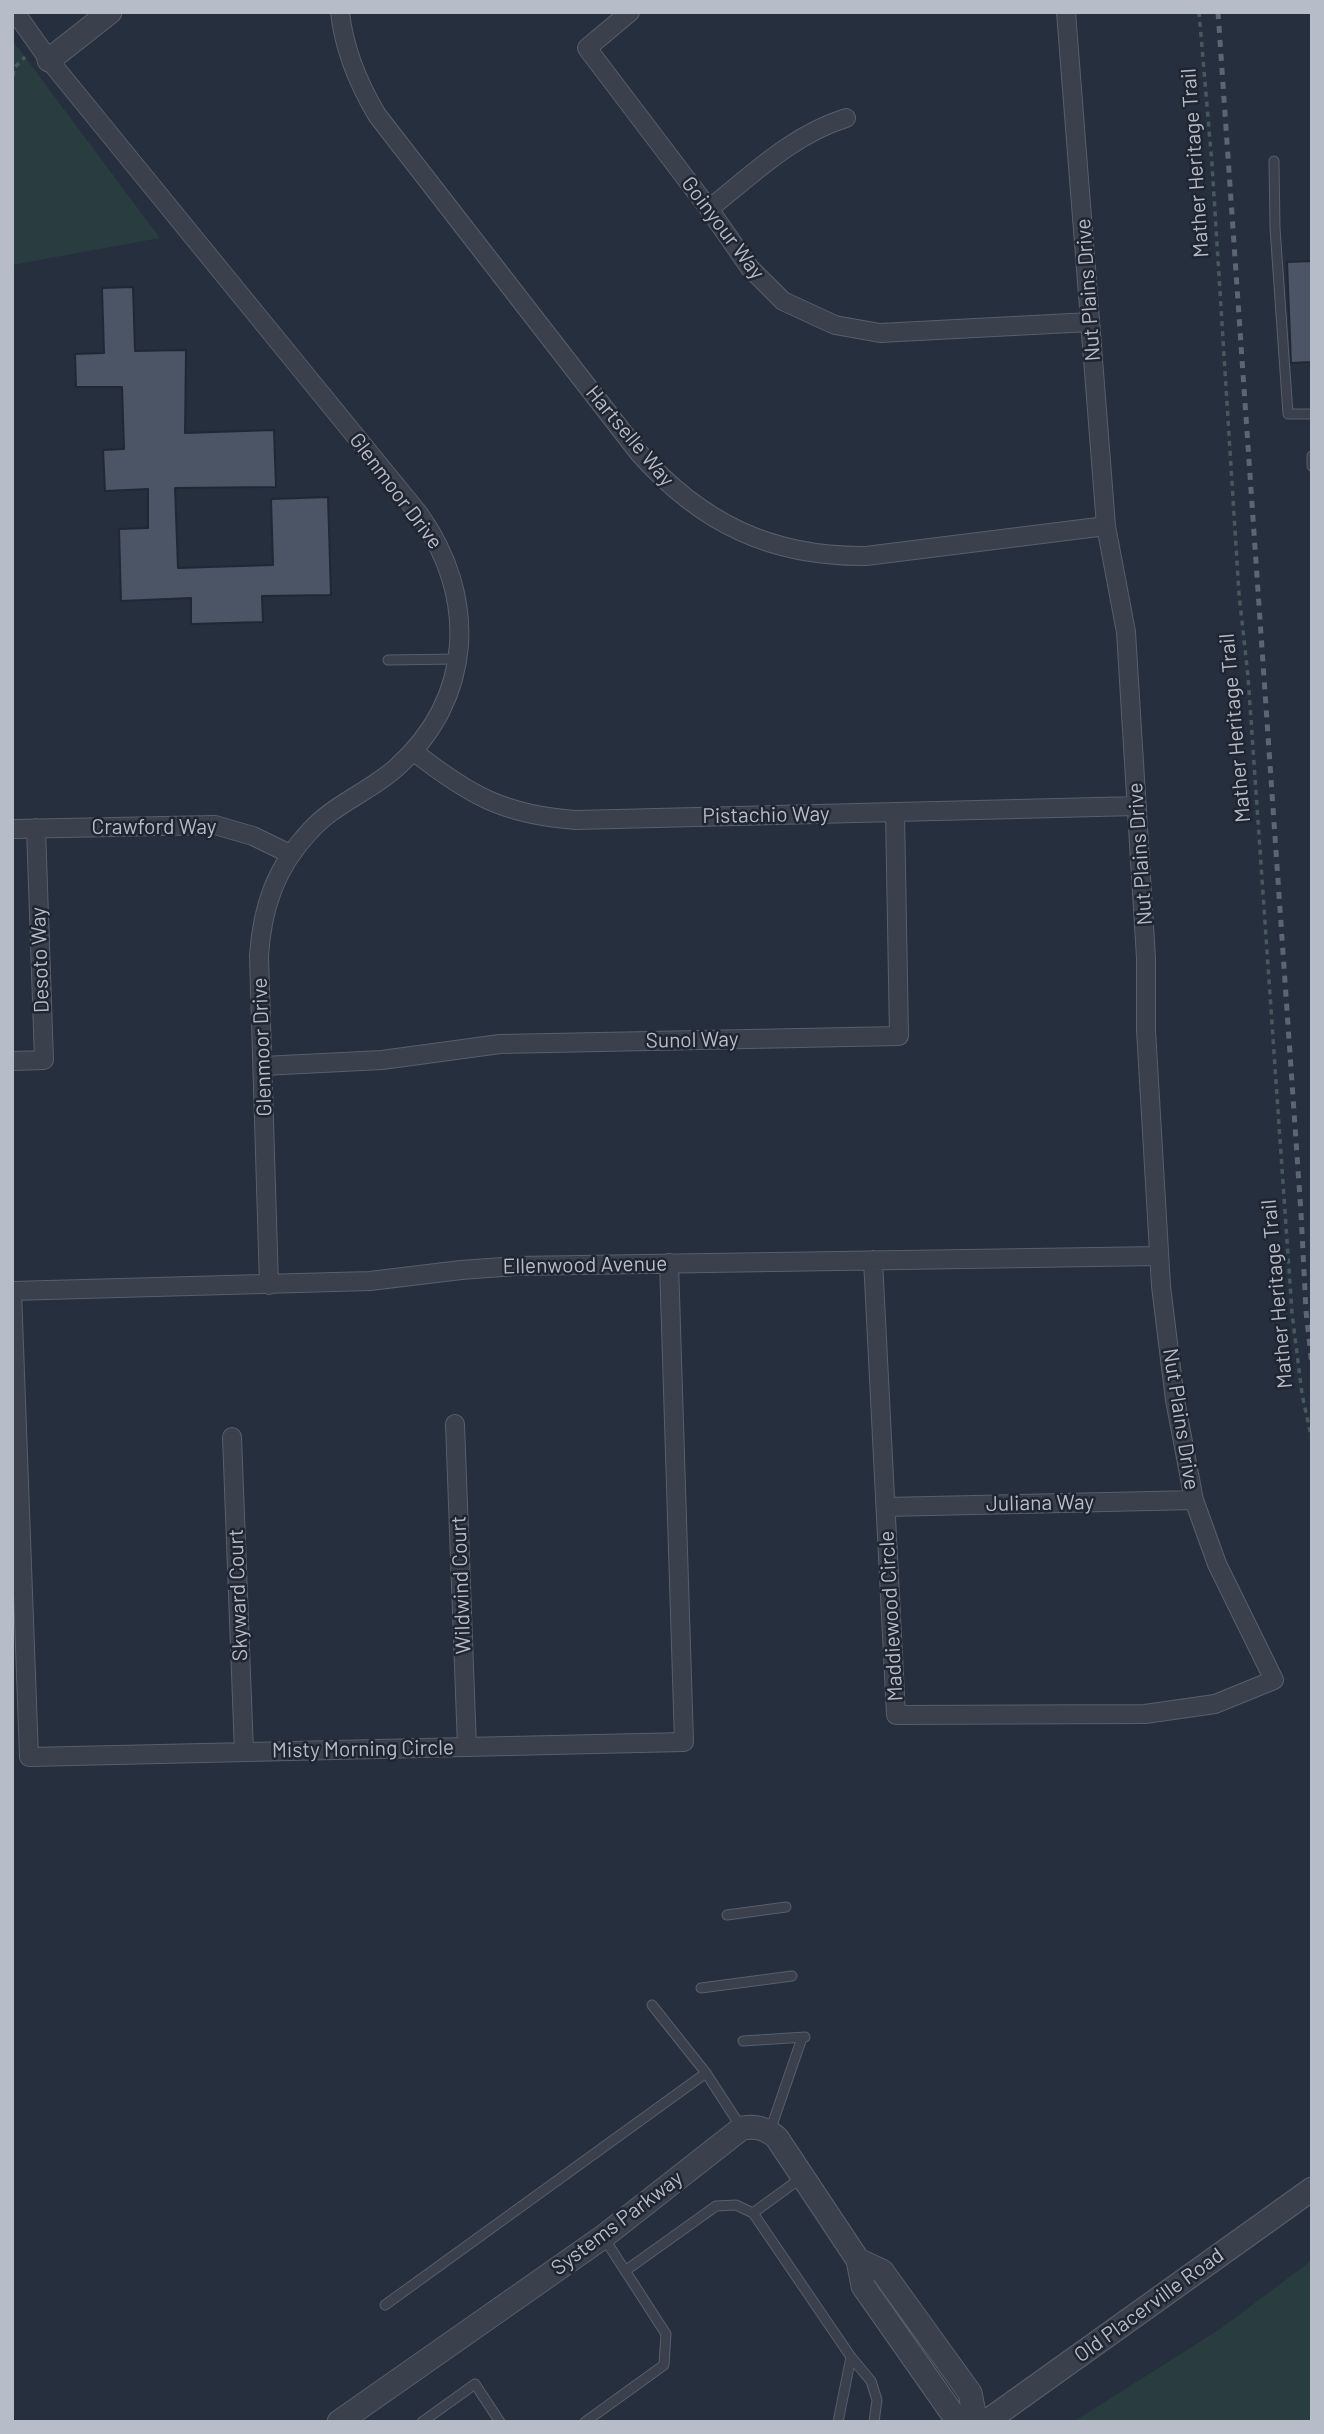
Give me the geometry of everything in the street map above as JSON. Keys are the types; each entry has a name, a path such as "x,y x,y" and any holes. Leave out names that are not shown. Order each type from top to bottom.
{"street":[{"name":"Glenmoor Drive","path":"15,12 49,60 431,531 442,550 456,592 459,614 457,659 445,701 435,721 413,751 380,781 327,815 311,829 290,854 270,893 260,934 270,1285"},
{"path":"49,60 110,12"},
{"name":"Hartselle Way","path":"340,12 350,60 377,115 639,453 672,487 709,515 750,537 819,554 842,556 866,556 1106,526"},
{"name":"Goinyour Way","path":"630,12 587,48 709,209 750,268 783,301 835,325 880,333 1090,321"},
{"name":"Nut Plains Drive","path":"1066,12 1106,526 1126,632 1146,958 1146,1030 1159,1256 1175,1401 1194,1500 1217,1564 1274,1680"},
{"path":"709,209 789,145 826,124 846,118"},
{"name":"Pistachio Way","path":"413,751 452,781 482,799 513,811 547,818 576,820 1137,806"},
{"name":"Sunol Way","path":"263,1066 382,1060 500,1044 899,1036 895,812"},
{"name":"Crawford Way","path":"12,829 215,825 244,833 290,854"},
{"name":"Desoto Way","path":"12,1061 44,1060 36,828"},
{"name":"Ellenwood Avenue","path":"12,1291 370,1281 516,1266 1159,1256"},
{"name":"Maddiewood Circle","path":"873,1260 897,1716 1145,1714 1215,1704 1274,1680"},
{"name":"Misty Morning Circle","path":"12,1291 29,1757 684,1742 669,1263"},
{"name":"Wildwind Court","path":"455,1424 467,1747"},
{"name":"Skyward Court","path":"232,1437 244,1752"},
{"name":"Juliana Way","path":"886,1507 1194,1500"},
{"path":"742,2129 755,2126 770,2131 777,2138 858,2260 863,2286 952,2413 967,2422"},
{"name":"Systems Parkway","path":"339,2422 603,2237 742,2129"},
{"name":"Old Placerville Road","path":"986,2422 1312,2189"},
{"path":"858,2260 882,2271 970,2393 976,2422"}],"lane":[{"path":"1274,161 1275,228 1288,414 1312,414"},
{"path":"1312,456 1312,466"},
{"path":"388,660 457,659"},
{"path":"727,1915 786,1907"},
{"path":"701,1988 792,1976"},
{"path":"652,2005 706,2073 742,2129"},
{"path":"743,2040 804,2038 770,2131"},
{"path":"385,2305 706,2073"},
{"path":"753,2213 803,2177"},
{"path":"625,2271 716,2206 736,2205 753,2213 851,2357 871,2381 877,2400 874,2422"},
{"path":"585,2422 664,2365 666,2334 603,2237"},
{"path":"838,2422 851,2357"},
{"path":"422,2422 475,2384 500,2422"}],"path":[{"name":"Mather Heritage Trail","path":"1199,12 1212,164 1239,594 1248,676 1292,1313 1302,1394 1312,1440"},
{"path":"12,86 14,68 25,57"}],"shaded area":[{"path":"12,40 25,57 160,238 12,265"},
{"path":"1312,2260 1312,2422 1073,2422 1220,2329"}],"building":[{"path":"1312,261 1312,362 1291,363 1287,262"},
{"path":"133,287 135,351 186,350 185,433 274,430 276,487 175,488 178,568 273,565 271,499 328,497 331,595 262,596 263,622 191,624 191,598 121,601 119,529 148,528 148,489 105,491 103,450 124,449 122,387 76,387 75,354 104,353 102,288"}],"railway":[{"path":"1218,12 1306,1311 1312,1366"}]}
